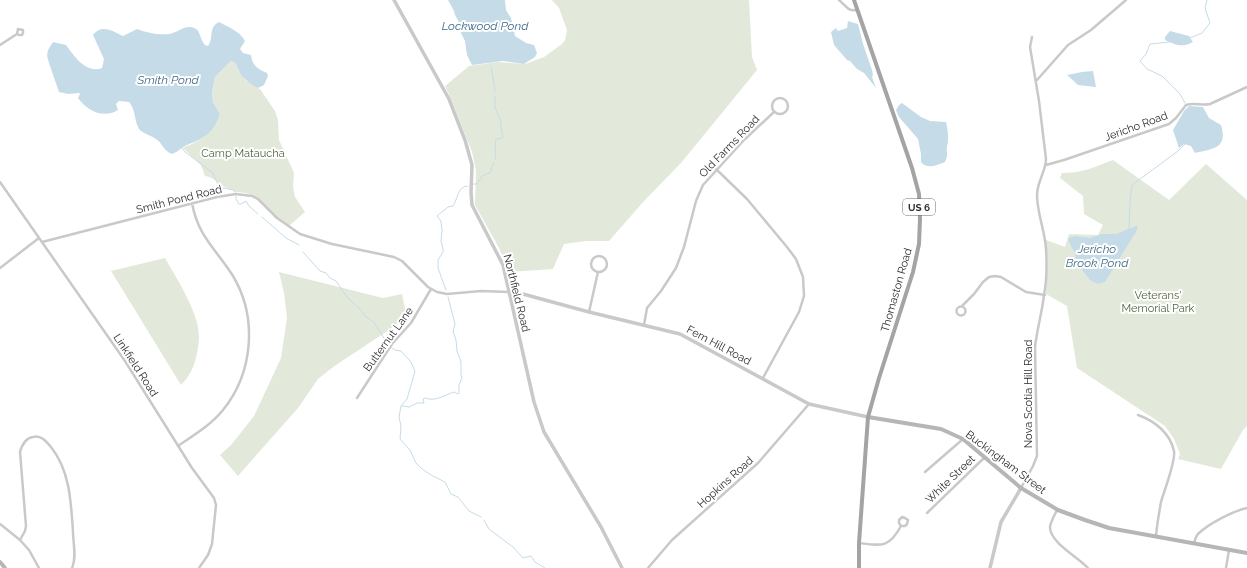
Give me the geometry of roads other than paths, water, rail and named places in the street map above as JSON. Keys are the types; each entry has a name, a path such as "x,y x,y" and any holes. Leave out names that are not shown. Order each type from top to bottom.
{"main road":[{"name":"Thomaston Road","path":"854,0 912,168 918,194 920,218 919,244 913,272 868,417 859,543 859,568"},
{"name":"Buckingham Street","path":"868,417 941,429 963,439 1021,488 1058,510 1085,520 1109,528 1247,553"},
{"path":"0,562 5,568"}],"street":[{"name":"Northfield Road","path":"394,0 446,93 458,121 472,165 472,205 501,260 534,402 544,432 601,527 622,568"},
{"path":"839,0 847,9 852,11 857,10"},
{"path":"1036,81 1068,45 1091,30 1126,0"},
{"path":"0,46 17,34"},
{"path":"1032,37 1030,47 1036,81 1046,165"},
{"name":"Jericho Road","path":"1046,165 1169,124 1176,118 1186,105 1194,104 1206,106 1247,87"},
{"name":"Old Farms Road","path":"781,97 786,100 788,105 786,112 781,114 774,112 771,106 774,99 781,97"},
{"name":"Old Farms Road","path":"644,325 647,308 661,291 676,268 684,247 699,192 716,169 774,112"},
{"name":"Nova Scotia Hill Road","path":"990,568 1001,522 1033,466 1037,456 1035,347 1044,295 1046,249 1037,195 1038,186 1046,165"},
{"path":"716,169 747,199 787,247 796,259 803,277 804,296 799,312 763,378"},
{"name":"Linkfield Road","path":"0,182 125,361 178,446 212,494 216,504 212,544 208,555 199,568"},
{"name":"Smith Pond Road","path":"42,242 230,194 246,194 258,200 279,220 304,235 327,243 400,259 431,289"},
{"path":"178,446 209,424 226,406 243,373 249,344 248,317 240,290 232,275 202,233 192,203"},
{"path":"0,268 39,238"},
{"path":"601,256 607,260 608,265 604,271 598,272 593,270 591,263 594,257 601,256"},
{"path":"589,312 598,272"},
{"path":"962,306 983,282 989,277 995,276 1001,277 1026,292 1044,295"},
{"path":"431,289 446,294 487,291 509,292"},
{"name":"Butternut Lane","path":"357,398 390,347 411,322 431,289"},
{"name":"Fern Hill Road","path":"509,292 680,334 809,404 868,417"},
{"name":"Hopkins Road","path":"648,568 672,540 758,463 809,404"},
{"path":"1138,415 1156,423 1166,433 1174,452 1160,508 1156,537"},
{"path":"20,540 26,526 20,452 25,441 32,437 39,436 46,441 55,452 62,464 67,479 70,497 74,558 72,568"},
{"path":"925,472 963,439"},
{"name":"White Street","path":"927,513 985,457"},
{"path":"1194,543 1197,535 1207,528 1228,516 1247,508"},
{"path":"1058,510 1050,527 1052,535 1056,542 1088,568"},
{"path":"0,524 20,540 29,550 39,568"},
{"path":"859,543 873,545 885,544 893,539 901,526"},
{"path":"1226,568 1229,549"}],"water":[{"name":"Lockwood Pond","path":"448,0 505,0 506,10 511,18 515,36 526,43 534,45 537,53 535,57 524,64 503,61 472,65 467,55 460,24"},
{"path":"848,21 858,24 876,88 864,73 847,60 834,45 831,32 836,28 838,31 847,28"},
{"name":"Smith Pond","path":"219,22 234,30 243,38 245,41 240,49 243,53 251,55 256,67 267,73 268,76 264,85 258,88 244,78 239,72 236,63 231,61 215,77 212,93 213,102 220,114 212,130 200,140 187,145 172,154 167,151 158,140 139,129 136,123 133,108 129,102 119,101 116,104 118,110 113,113 102,114 86,107 78,98 79,93 68,94 59,92 47,56 48,50 53,42 66,45 81,63 86,66 96,69 102,68 104,59 93,35 97,31 104,29 123,36 137,29 145,32 169,34 192,27 197,30 205,45 208,46 211,40 213,27"},
{"path":"1170,31 1189,36 1193,42 1186,45 1179,45 1165,40 1165,37"},
{"path":"1093,71 1096,87 1078,85 1067,75 1082,72"},
{"path":"902,103 921,117 930,121 946,122 948,137 945,162 926,166 921,162 918,139 899,117 896,110"},
{"path":"1189,106 1203,107 1209,118 1221,125 1223,139 1218,146 1195,153 1191,146 1184,144 1179,148 1173,130 1184,111"},
{"name":"Jericho Brook Pond","path":"1136,226 1138,227 1136,232 1105,282 1098,284 1090,280 1076,262 1075,252 1068,239 1076,236 1090,238 1101,234 1116,234"}],"waterway":[{"path":"1190,38 1202,33 1210,23 1205,8 1207,0"},
{"path":"1170,42 1150,44 1146,54 1140,61 1147,69 1162,76 1180,94 1185,103"},
{"path":"491,67 495,92"},
{"path":"495,96 495,107 501,122 503,138 496,139 495,159"},
{"path":"1129,229 1132,185 1178,151 1185,144"},
{"path":"182,148 185,152 213,173 219,187 233,190 235,192"},
{"path":"473,184 477,184 482,176 490,173 494,162"},
{"path":"446,290 438,268 438,260 443,252 443,249 441,241 441,221 437,216 448,207 453,206 460,190 468,186"},
{"path":"236,196 239,204 246,201 258,214"},
{"path":"262,217 286,238 299,245"},
{"path":"303,252 320,271 326,273 330,278 336,281 347,297 366,317 374,322 389,346 395,350 401,351 411,362 415,371 407,399 401,406 399,417 401,426 400,439 410,450 416,463 421,468 445,482 451,494 458,497 469,511 481,517"},
{"path":"402,406 409,407 417,403 424,403 423,399 425,398 436,399 454,392 459,393 459,385 462,378 461,362 457,351 453,331 455,324 448,297"},
{"path":"484,520 489,529 513,547 523,558 531,556 535,562 545,568"}],"park label":[{"name":"Camp Mataucha","path":"243,153"},
{"name":"Veterans' Memorial Park","path":"1158,301"}]}
